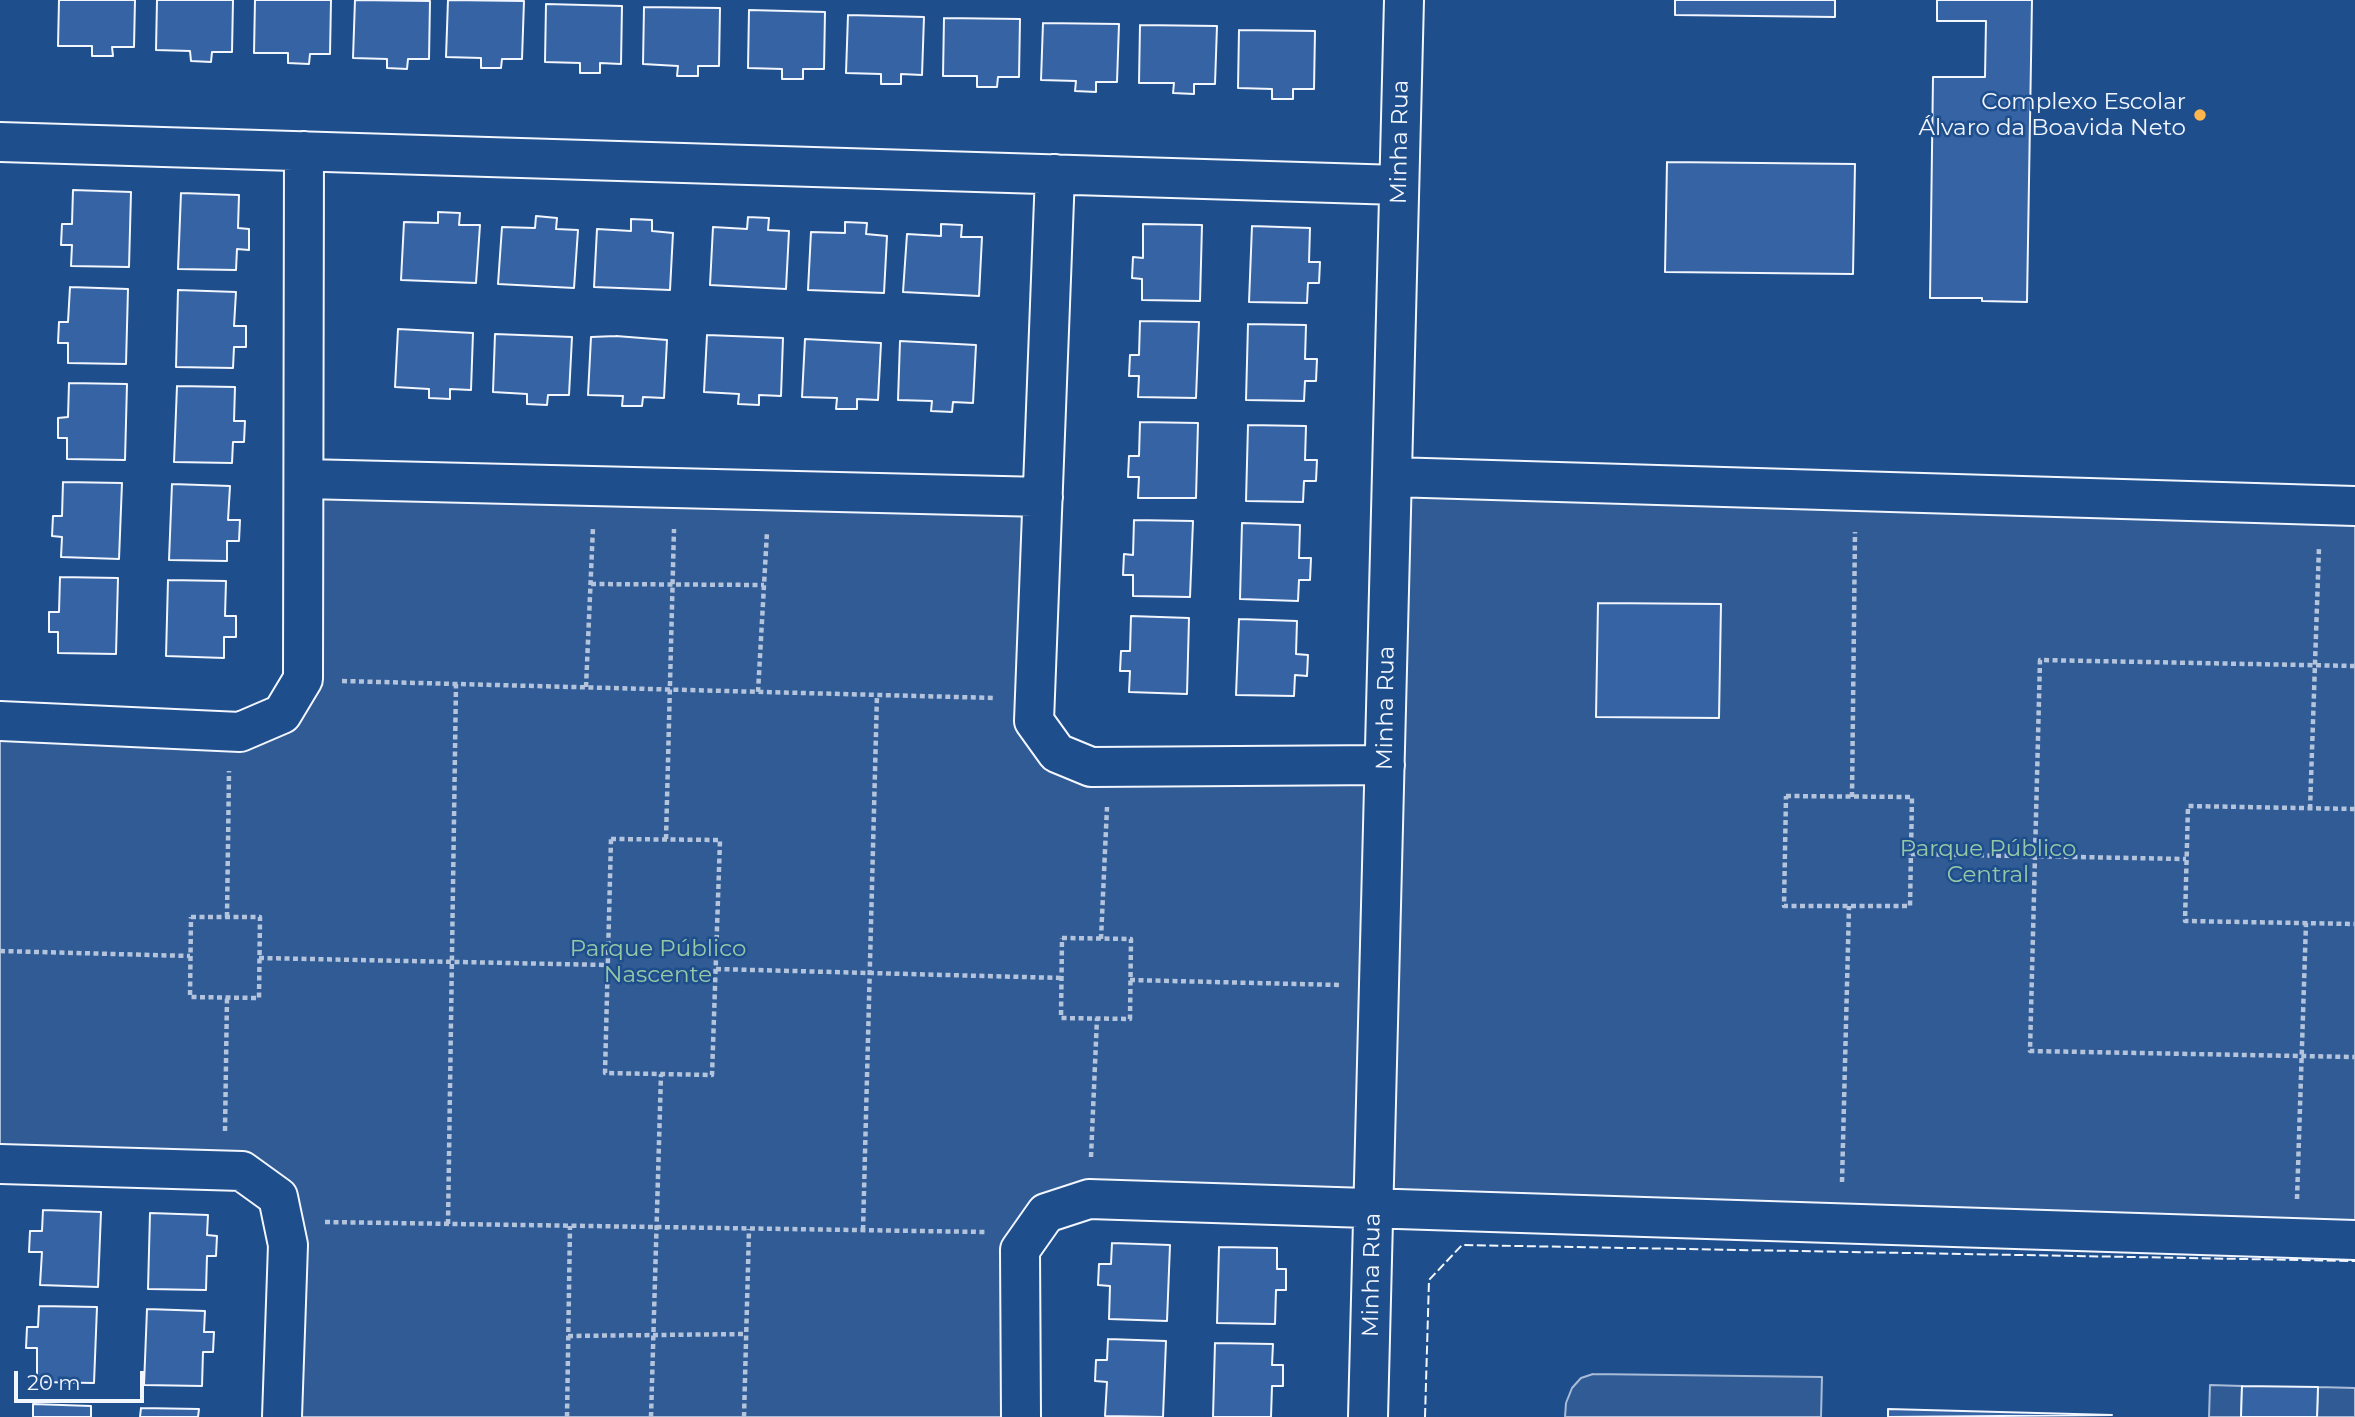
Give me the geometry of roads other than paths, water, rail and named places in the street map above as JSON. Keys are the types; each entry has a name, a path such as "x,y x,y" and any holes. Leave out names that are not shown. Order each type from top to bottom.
{"street":[{"name":"Minha Rua","path":"1368,1417 1404,0"},
{"path":"0,142 1399,185"},
{"path":"0,721 240,732 282,714 303,680 304,151"},
{"path":"1055,174 1034,721 1057,752 1091,767 1385,765"},
{"path":"1392,477 2338,505"},
{"path":"305,479 1043,497"},
{"path":"0,1164 242,1171 278,1197 288,1245 282,1417"},
{"path":"1021,1417 1020,1250 1046,1213 1089,1199 2355,1240"}],"place":[{"name":"Complexo Escolar Álvaro da Boavida Neto","path":"2200,115"}],"park label":[{"name":"Parque Público Central","path":"1988,862"},
{"name":"Parque Público Nascente","path":"658,962"}]}
